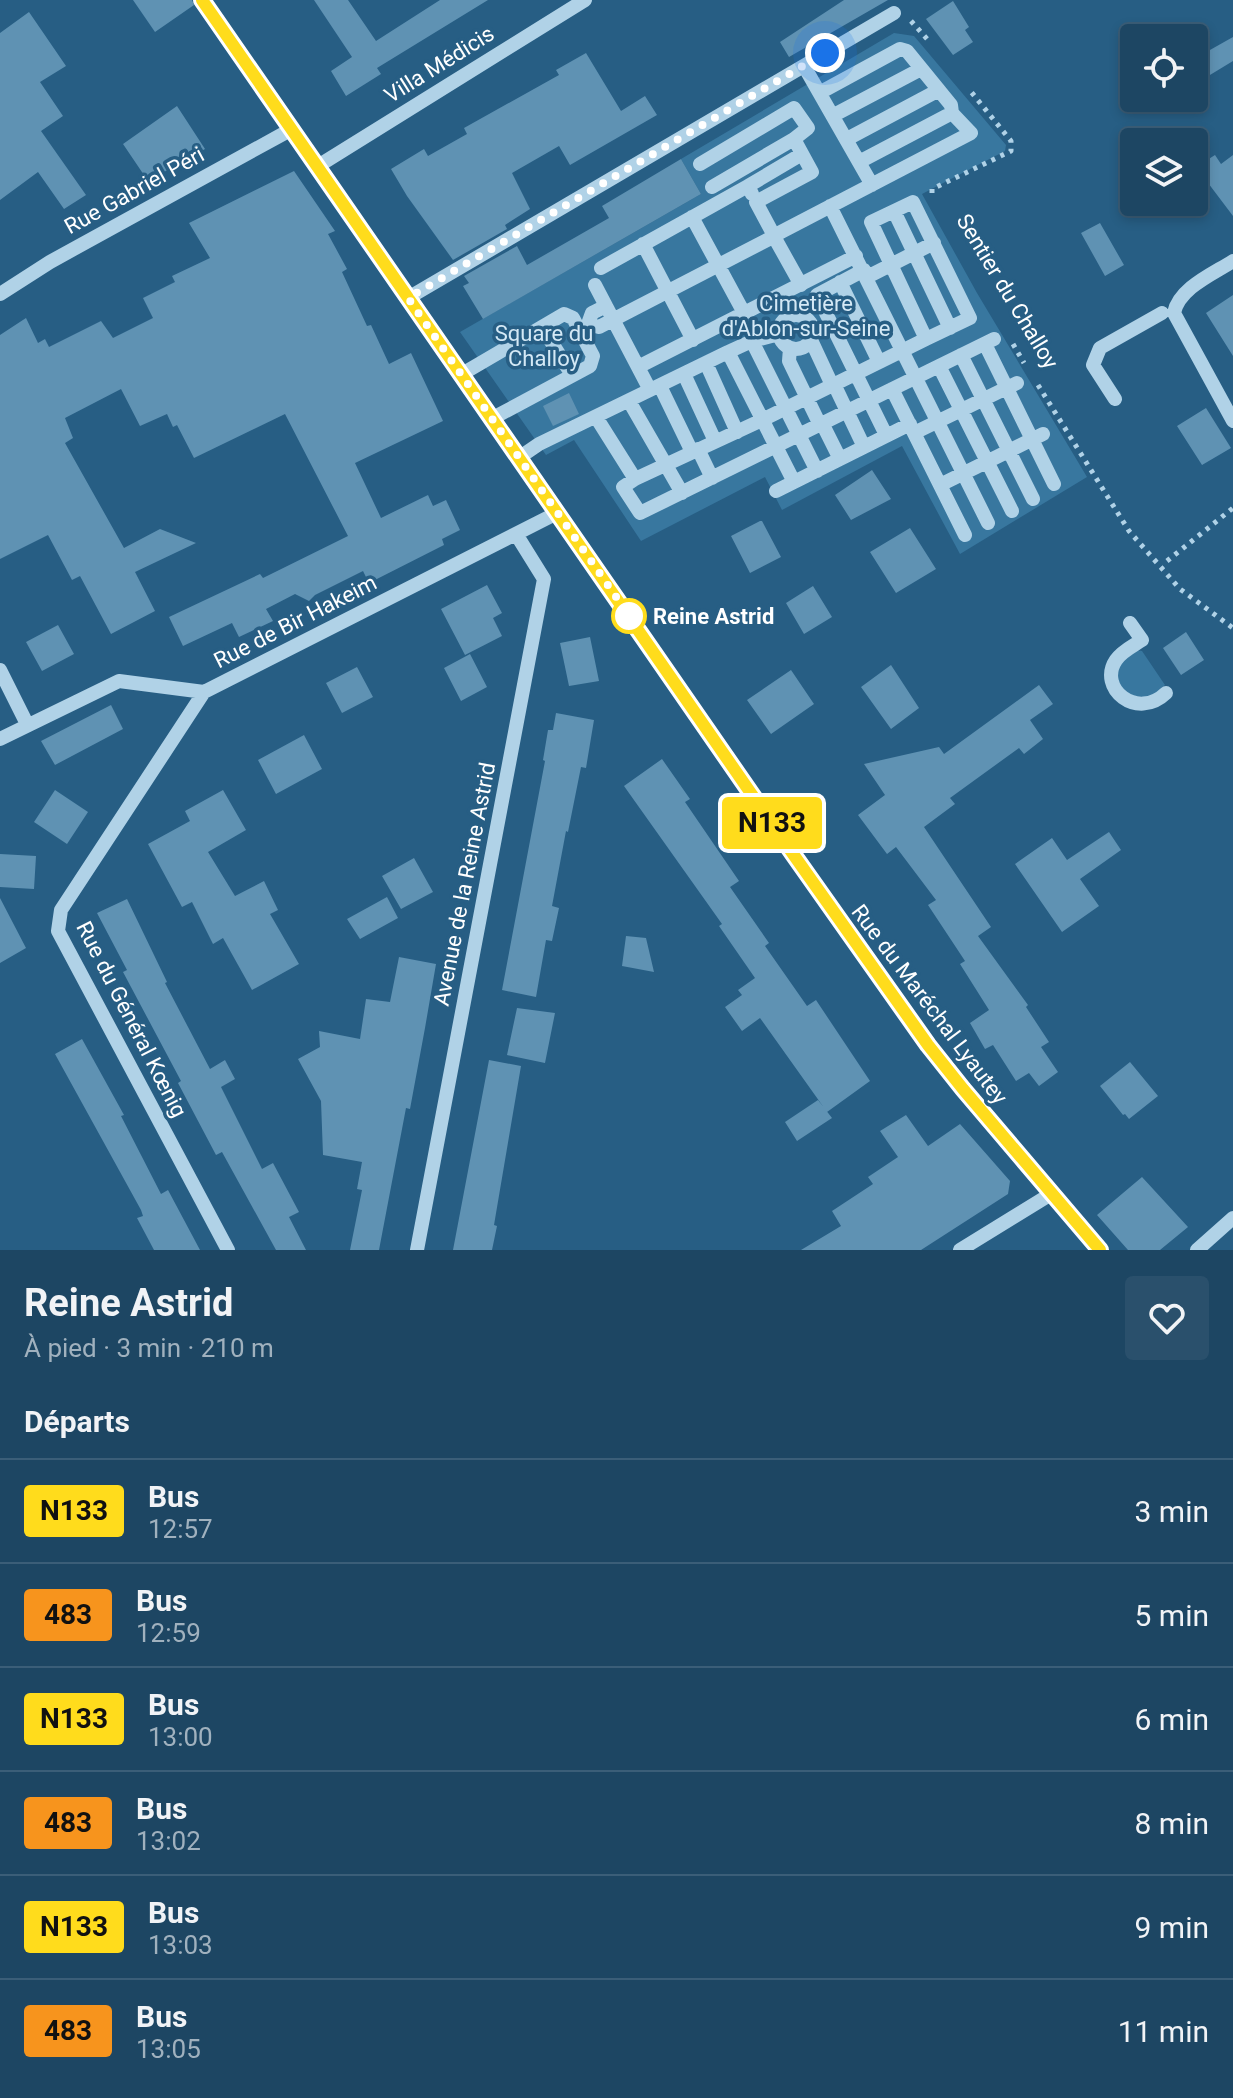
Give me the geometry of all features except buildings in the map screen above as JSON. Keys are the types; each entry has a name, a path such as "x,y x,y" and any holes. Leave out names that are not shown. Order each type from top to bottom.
{"street":[{"name":"Rue du Maréchal Lyautey","path":"202,0 793,854 945,1068 1100,1250"},
{"name":"Villa Médicis","path":"318,166 585,0"},
{"path":"408,298 804,66 900,14"},
{"path":"584,327 599,327 613,320 971,133 952,113 951,105 907,51 900,49 821,92"},
{"path":"804,66 872,185"},
{"path":"834,115 921,69"},
{"path":"847,139 939,90"},
{"path":"700,164 794,108 808,128 712,187"},
{"path":"859,162 952,113"},
{"name":"Rue Gabriel Péri","path":"0,294 50,262 292,129"},
{"path":"756,202 812,172 794,139"},
{"path":"601,268 802,154"},
{"path":"748,186 801,285"},
{"path":"926,339 871,222 913,202 970,318 623,487 640,513 996,340 1054,484"},
{"path":"830,206 988,523"},
{"path":"894,211 950,328"},
{"path":"692,217 744,313"},
{"path":"638,367 801,285 862,268 892,265 934,243"},
{"path":"643,244 693,340"},
{"path":"1233,261 1186,292 1176,302 1174,313 1233,421"},
{"path":"862,268 817,295 886,435"},
{"path":"840,282 879,362"},
{"path":"595,285 638,367 655,388 712,478"},
{"path":"584,327 592,313 606,306"},
{"path":"1115,399 1093,365 1100,348 1162,313"},
{"path":"462,374 564,314 584,327 593,356 590,366 493,418"},
{"path":"811,340 802,347 790,348 783,343 779,334 781,322 790,315 802,316 812,329 811,340 864,447"},
{"path":"542,327 572,375"},
{"path":"520,457 728,352 779,334"},
{"path":"752,341 817,471"},
{"path":"790,348 789,361 840,459"},
{"path":"728,352 794,482"},
{"path":"961,355 1033,499"},
{"path":"706,363 737,432"},
{"path":"939,366 1012,511"},
{"path":"684,374 715,441"},
{"path":"776,491 886,435 937,421 1012,386"},
{"path":"892,389 965,535"},
{"path":"629,401 682,493"},
{"path":"596,417 635,479"},
{"path":"940,485 1037,437"},
{"name":"Rue de Bir Hakeim","path":"0,739 119,681 204,692 557,513"},
{"name":"Avenue de la Reine Astrid","path":"417,1250 544,579 516,534"},
{"path":"1130,623 1142,640 1117,658 1111,670 1111,680 1123,698 1137,704 1147,705 1166,693"},
{"path":"0,670 27,724"},
{"name":"Rue du Général Kœnig","path":"204,692 61,910 58,931 228,1250"},
{"path":"960,1250 1051,1194"},
{"path":"1197,1250 1233,1218"}],"path":[{"path":"900,14 930,42"},
{"name":"Sentier du Challoy","path":"930,200 932,189 1011,151 1011,141 961,79"},
{"name":"Sentier du Challoy","path":"996,340 1129,531 1180,589 1233,628"},
{"path":"1167,561 1233,508"}],"green space":[{"name":"Cimetière d'Ablon-sur-Seine","path":"894,33 914,36 1006,145 1005,151 922,194 1087,477 960,554 902,446 782,510 765,477 641,541 574,440 546,455 460,332 701,194 681,159"},
{"path":"1136,650 1142,651 1165,685 1150,698 1131,696 1118,684 1121,664"}],"bus line":[{"name":"N133","path":"202,0 928,1045 1100,1250"}],"place":[{"name":"Reine Astrid","path":"629,616"}],"route":[{"path":"629,616 635,624 408,298 825,53"}],"park label":[{"name":"Square du Challoy","path":"544,346"}]}
